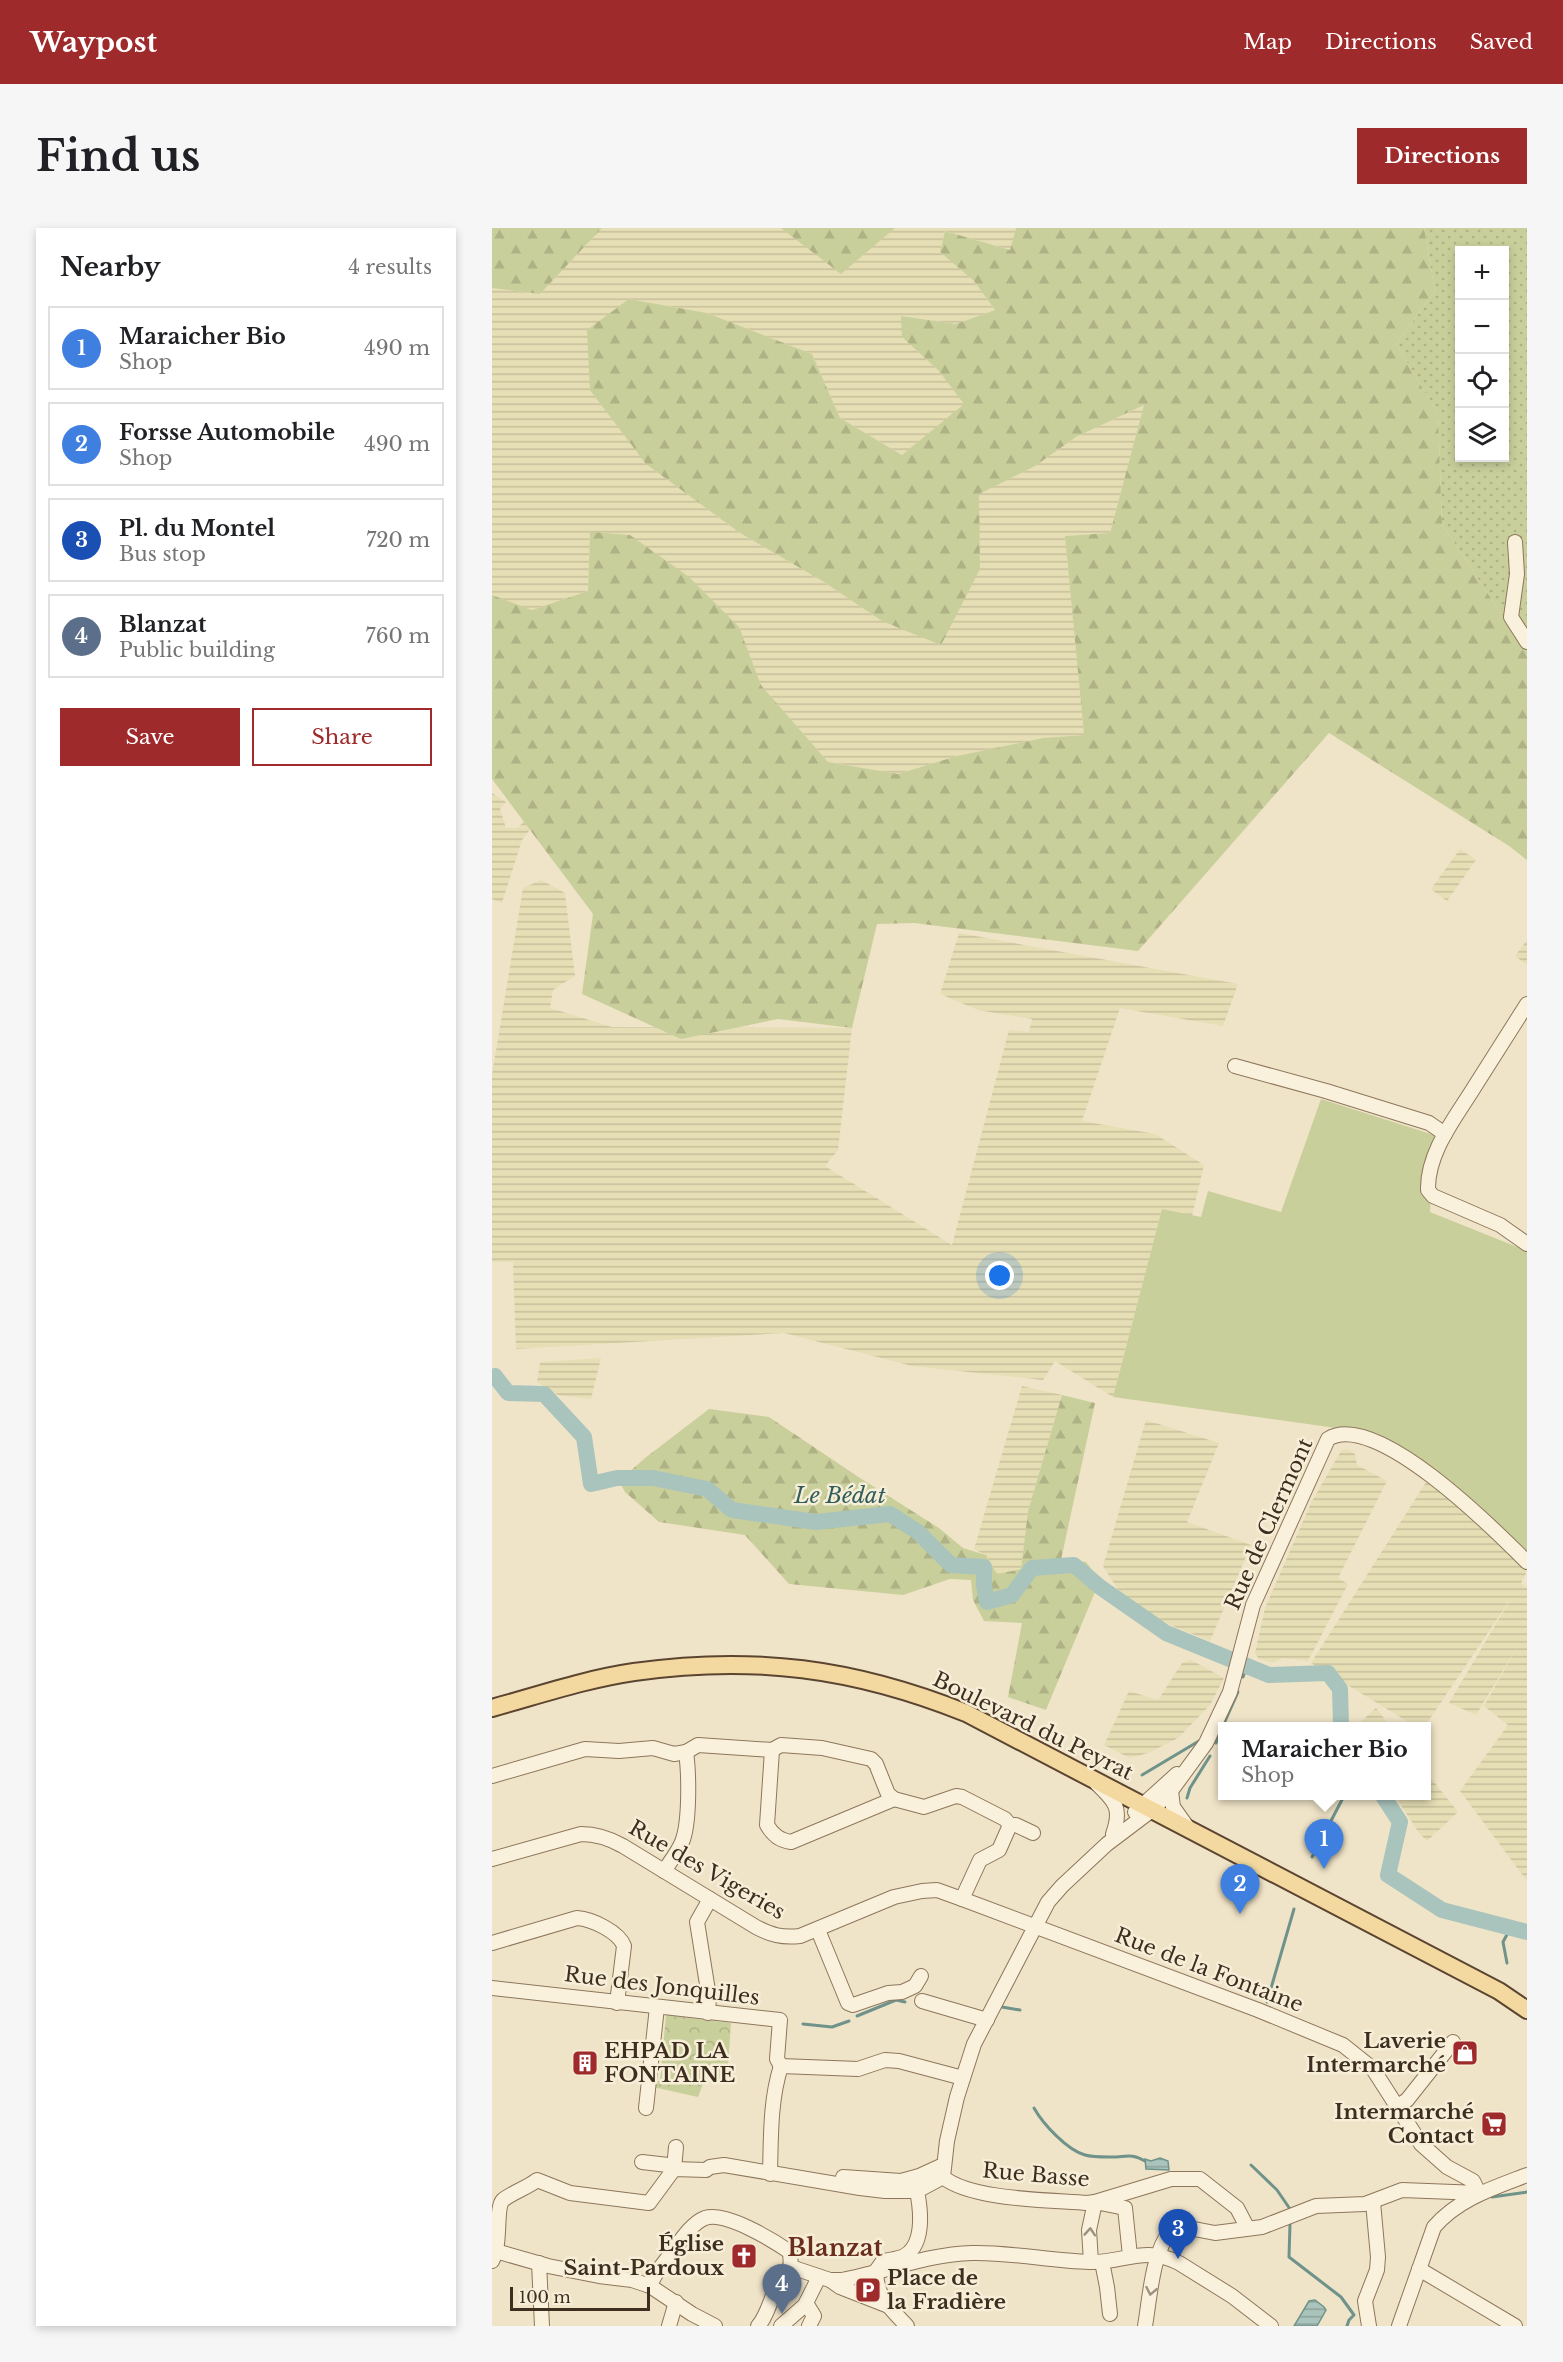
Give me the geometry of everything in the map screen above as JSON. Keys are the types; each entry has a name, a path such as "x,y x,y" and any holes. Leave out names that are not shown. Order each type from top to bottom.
{"main road":[{"name":"Boulevard du Peyrat","path":"492,1708 633,1672 737,1664 826,1672 878,1682 966,1713 1499,1991 1527,2010"},
{"name":"Boulevard du Peyrat","path":"1449,1966 1527,2021"}],"street":[{"path":"1515,542 1517,574 1511,617 1527,642"},
{"path":"1527,1004 1445,1134 1434,1158 1428,1180 1428,1190 1433,1196 1500,1226 1527,1244"},
{"path":"1235,1066 1429,1123 1445,1134"},
{"name":"Rue de Clermont","path":"1147,1808 1171,1791 1206,1743 1223,1708 1236,1670 1253,1605 1328,1439 1338,1433 1352,1434 1367,1439 1418,1466 1440,1482 1527,1562"},
{"path":"492,1776 585,1749 619,1751 653,1748 674,1754 686,1752 698,1745 772,1750 781,1745 822,1748 871,1759 876,1764 888,1794 894,1798 924,1807 956,1796 962,1797 1005,1819 1010,1825"},
{"path":"772,1750 767,1826 772,1834 783,1841 791,1842 894,1798"},
{"path":"664,1871 682,1841 685,1829 689,1773 686,1752"},
{"path":"642,2162 668,2165 674,2169 706,2170 710,2167 737,2166 770,2174 885,2191 917,2191 943,2171 957,2097 974,2044 1001,1997 1048,1902 1110,1839 1147,1808 1195,1759"},
{"path":"1089,1777 1116,1806 1119,1817 1110,1839"},
{"path":"1171,1791 1173,1807 1188,1828"},
{"path":"1010,1825 1016,1825 1033,1833"},
{"path":"962,1899 980,1860 999,1850 1010,1825"},
{"name":"Rue des Vigeries","path":"492,1859 581,1834 609,1838 771,1935 783,1938 800,1936 818,1930 894,1897 937,1890 1035,1926"},
{"path":"708,2013 709,1997 697,1922 710,1899"},
{"path":"492,1943 577,1918 586,1918 618,1936 624,1946 617,2003"},
{"name":"Rue de la Fontaine","path":"1035,1926 1258,2010 1343,2045 1373,2069 1421,2144 1447,2167 1473,2181 1479,2193"},
{"path":"818,1930 848,2003 853,2005 888,1993 902,1992 915,1986 921,1976"},
{"name":"Rue des Jonquilles","path":"492,1988 780,2020 777,2059 781,2066"},
{"path":"922,2001 987,2020"},
{"path":"646,2108 657,2007"},
{"path":"1398,2106 1407,2100 1453,2042"},
{"path":"770,2174 776,2081 781,2066 858,2069 885,2060 899,2061 963,2078"},
{"path":"676,2147 674,2169 649,2203 570,2193 537,2180 503,2200 499,2206 494,2254 598,2277 632,2280 650,2286 692,2314 715,2326"},
{"path":"813,2180 817,2176 828,2175 901,2181 943,2171"},
{"name":"Rue Basse","path":"943,2171 951,2184 972,2191 1031,2199 1095,2202 1172,2179 1200,2179 1237,2208 1247,2227"},
{"path":"1399,2326 1434,2227 1443,2216 1479,2193 1527,2175"},
{"path":"1145,2326 1158,2256 1164,2238 1171,2230 1189,2228 1215,2233 1272,2224 1316,2206 1373,2202 1401,2190 1479,2193"},
{"path":"907,2326 886,2305 878,2291 876,2271 883,2261 903,2257 917,2240 919,2232 917,2191"},
{"path":"1110,2313 1107,2286 1096,2262 1089,2230 1095,2202 1125,2208 1130,2256"},
{"path":"1369,2326 1365,2301 1377,2270 1378,2257 1373,2202"},
{"path":"650,2286 681,2240 705,2218 719,2219 752,2228 790,2252 791,2267 781,2277 766,2314 758,2326"},
{"path":"791,2267 825,2278 842,2280 923,2260 972,2253 1096,2262 1149,2254 1179,2264 1218,2287 1270,2326"},
{"path":"539,2263 542,2326"},
{"path":"1419,2269 1495,2312 1515,2326"},
{"path":"781,2326 806,2303 825,2278"},
{"path":"825,2278 840,2287 886,2305"},
{"path":"669,2326 676,2302"},
{"path":"806,2303 814,2316 809,2326"}],"shaded area":[{"path":"602,228 1016,228 1010,250 945,231 940,252 974,281 995,310 956,324 902,316 902,337 939,371 965,404 902,455 840,418 812,354 707,313 629,299 646,464 740,533 824,582 882,621 980,569 978,494 1035,466 1076,437 1144,405 1110,533 1065,536 1084,735 1043,738 957,756 898,774 828,762 761,685 738,627 590,532 588,591 532,610 492,595 492,288 540,294"},
{"path":"492,793 506,802 500,809 506,828 518,828 530,814 537,820 522,840 502,903 492,899"},
{"path":"1460,849 1476,860 1447,901 1431,889"},
{"path":"541,880 565,893 575,976 553,990 550,1008 612,1027 852,1028 838,1150 825,1166 952,1245 1009,1030 1029,1032 1032,1019 978,1010 940,994 959,933 1238,984 1223,1026 1120,1008 1082,1121 1155,1134 1204,1165 1192,1216 1162,1209 1113,1397 1055,1361 1043,1380 912,1366 784,1333 516,1349 513,1262 492,1262 492,1075 523,888"},
{"path":"1527,940 1527,965 1515,956"},
{"path":"601,1358 591,1399 558,1395 537,1382 540,1362"},
{"path":"1022,1386 1062,1395 1028,1511 1021,1569 997,1574 986,1555 974,1549"},
{"path":"1146,1420 1219,1443 1187,1522 1251,1545 1210,1641 1145,1615 1120,1593 1103,1566"},
{"path":"1347,1449 1355,1454 1357,1465 1387,1481 1338,1578 1348,1584 1308,1661 1283,1658 1273,1663 1259,1659 1255,1653 1265,1608 1311,1503 1341,1451"},
{"path":"1428,1479 1527,1571 1521,1583 1527,1588 1527,1881 1460,1791 1508,1725 1484,1706 1518,1646 1476,1715 1449,1703 1512,1597 1428,1722 1408,1722 1311,1663"},
{"path":"1191,1660 1224,1678 1210,1705 1178,1738 1148,1753 1130,1758 1104,1745 1129,1691 1158,1700 1182,1663"},
{"path":"1376,1708 1387,1722 1360,1722"},
{"path":"1431,1778 1458,1812 1427,1841 1419,1833 1398,1800 1431,1800"}],"green space":[{"path":"492,228 602,228 540,294 492,288"},
{"path":"781,228 895,228 841,274"},
{"path":"1016,228 1424,228 1435,291 1396,344 1438,414 1442,524 1500,612 1527,646 1527,860 1509,846 1329,733 1138,951 914,923 877,924 852,1028 778,1019 681,1039 582,994 593,914 492,779 492,595 532,610 588,591 590,532 630,535 689,577 739,627 761,685 828,762 898,774 957,756 1043,738 1084,735 1065,536 1110,533 1144,405 1076,437 1035,466 979,494 980,569 941,645 882,621 824,582 740,533 646,464 590,390 587,330 629,299 707,313 812,354 840,418 902,455 964,404 939,371 902,337 901,316 956,324 995,310 974,281 940,252 945,231 1010,250"},
{"path":"1424,228 1527,228 1527,646 1500,612 1442,524 1438,414 1396,344 1435,291"},
{"path":"1321,1099 1434,1135 1430,1212 1527,1251 1527,1551 1456,1489 1383,1442 1336,1428 1113,1397 1162,1209 1201,1217 1208,1191 1281,1212"},
{"path":"1062,1395 1095,1403 1061,1560 1086,1562 1100,1580 1046,1710 1008,1697 1022,1623 984,1621 973,1600 971,1580 950,1579 903,1595 789,1584 745,1535 659,1522 625,1492 619,1481 709,1409 769,1417 939,1528 963,1548 986,1555 997,1574 1021,1569 1028,1511"},
{"path":"666,2015 731,2023 727,2080 706,2076 698,2097 653,2087 653,2081 660,2081"}],"water":[{"path":"1160,2158 1168,2161 1169,2170 1146,2169 1145,2159 1151,2161"},
{"path":"1315,2300 1326,2310 1317,2326 1294,2326 1309,2301"}],"waterway":[{"name":"Le Bédat","path":"492,1378 495,1376 508,1393 544,1394 584,1437 591,1484 617,1478 653,1478 707,1489 732,1510 816,1522 890,1514 918,1532 951,1565 984,1567 987,1602 1012,1595 1032,1568 1074,1565 1100,1587 1166,1633 1269,1675 1328,1673 1340,1689 1341,1722"},
{"path":"1241,1668 1246,1669 1243,1677"},
{"path":"1225,1722 1238,1692"},
{"path":"1216,1743 1218,1738"},
{"path":"1142,1775 1199,1741"},
{"path":"1187,1798 1190,1788 1210,1756"},
{"path":"1312,1857 1342,1800"},
{"name":"Le Bédat","path":"1386,1800 1400,1822 1388,1875 1442,1910 1527,1932"},
{"path":"1267,2002 1294,1909"},
{"path":"1507,1963 1503,1942 1511,1927"},
{"path":"857,2016 896,2000 905,2002"},
{"path":"1002,2007 1020,2010"},
{"path":"803,2024 832,2027 849,2021"},
{"path":"1034,2108 1056,2136 1078,2152 1097,2157 1131,2156 1145,2161"},
{"path":"1251,2165 1277,2190 1290,2209"},
{"path":"1492,2197 1527,2192"},
{"path":"1290,2224 1289,2257 1341,2297 1354,2315 1347,2326"}],"place":[{"name":"Maraicher Bio","path":"1324,1869"},
{"name":"Forsse Automobile","path":"1240,1914"},
{"name":"Laverie Intermarché","path":"1465,2053"},
{"name":"EHPAD LA FONTAINE","path":"585,2063"},
{"name":"Intermarché Contact","path":"1494,2124"},
{"name":"Église Saint-Pardoux","path":"744,2256"},
{"name":"Pl. du Montel","path":"1178,2259"},
{"name":"Place de la Fradière","path":"868,2290"},
{"name":"Blanzat","path":"782,2314"}],"district":[{"name":"Blanzat","path":"835,2247"}]}
